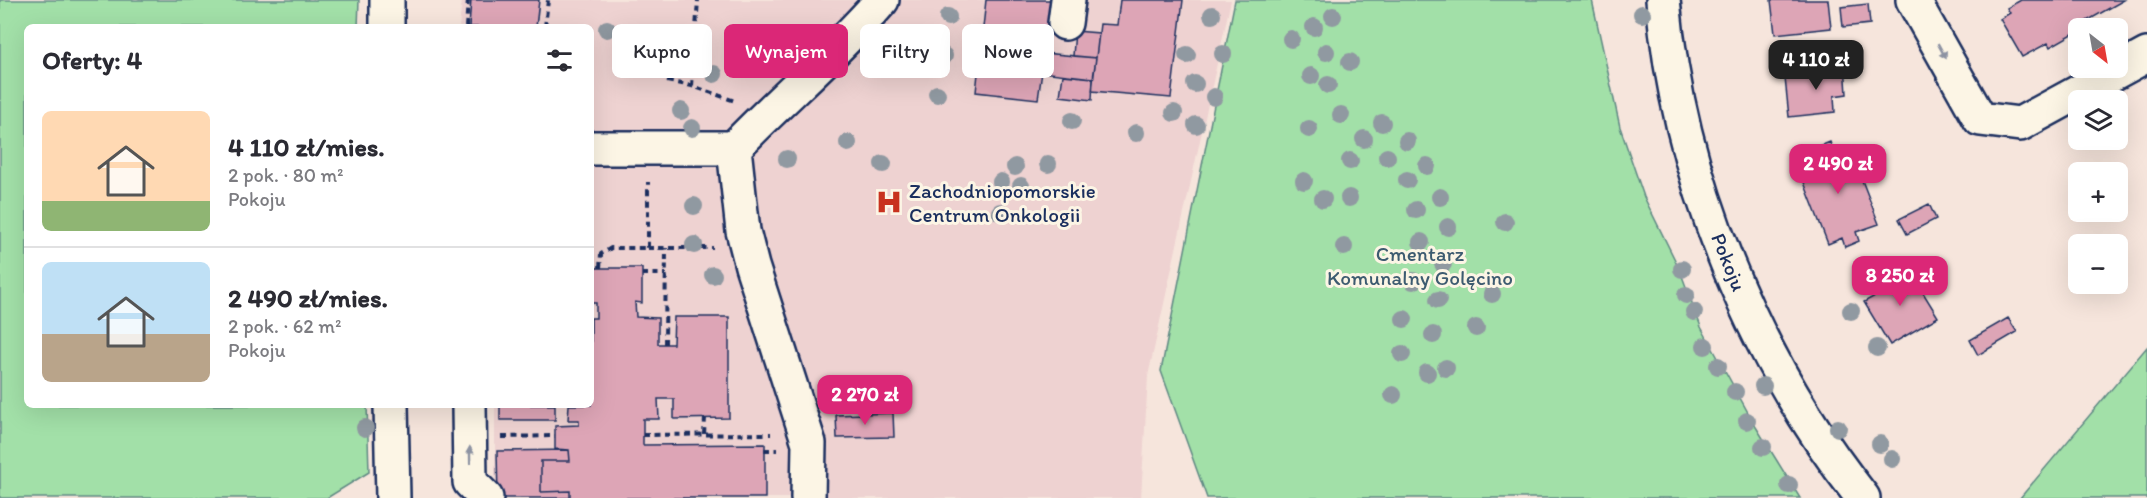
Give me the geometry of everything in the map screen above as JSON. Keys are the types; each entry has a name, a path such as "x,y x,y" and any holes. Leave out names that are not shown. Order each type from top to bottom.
{"street":[{"path":"387,0 387,24"},
{"path":"594,148 734,148 766,114 857,29 882,0"},
{"name":"Pokoju","path":"1663,0 1669,59 1681,118 1701,188 1727,260 1760,336 1794,400 1832,459 1863,498"},
{"path":"1913,0 1980,119 2020,124 2147,55"},
{"path":"734,148 738,199 749,257 809,443 808,498"},
{"path":"392,408 393,498"},
{"path":"469,408 470,482 486,498"}],"path":[{"path":"466,24 468,0"},
{"path":"545,24 548,0"},
{"path":"692,86 699,0"},
{"path":"667,81 692,86 766,114"},
{"path":"600,268 601,254 611,248 648,248 648,149"},
{"path":"665,344 666,248"},
{"path":"642,274 666,274"},
{"path":"704,434 705,418"},
{"path":"643,435 772,434"},
{"path":"498,437 555,436"}],"shaded area":[{"name":"Zachodniopomorskie Centrum Onkologii","path":"462,0 1231,0 1148,376 1141,498 495,498 495,408 594,408 594,24 459,24"}],"green space":[{"path":"0,0 359,0 358,24 24,24 24,408 367,408 369,472 327,498 0,498"},
{"name":"Cmentarz Komunalny Golęcino","path":"1235,0 1592,0 1620,127 1644,197 1679,268 1701,327 1756,427 1800,498 1207,498 1161,371"},
{"path":"2147,347 2147,498 2020,498"}],"building":[{"path":"471,0 539,0 536,24 469,24"},
{"path":"986,0 1050,0 1047,24 983,24"},
{"path":"1120,0 1183,0 1171,98 1092,91 1100,24 1117,25"},
{"path":"1771,0 1828,0 1831,28 1775,34"},
{"path":"2021,0 2124,0 2092,18 2068,18 2068,37 2050,47 2048,43 2022,57 2000,19 2010,13 2007,8"},
{"path":"1868,4 1870,24 1843,27 1841,7"},
{"path":"1075,31 1099,33 1096,58 1073,56"},
{"path":"1054,54 1096,58 1093,78 1054,73"},
{"path":"1845,64 1847,94 1834,96 1835,112 1789,117 1785,78 1823,73 1822,66"},
{"path":"1063,75 1093,78 1092,100 1060,96"},
{"path":"978,78 1041,78 1038,99 976,92"},
{"path":"1830,142 1836,158 1851,152 1879,224 1856,232 1859,241 1845,247 1842,238 1828,244 1800,172 1811,167 1805,152"},
{"path":"1929,204 1936,219 1907,234 1899,219"},
{"path":"594,268 642,268 642,303 635,302 636,317 658,318 658,344 673,344 674,317 729,317 729,418 674,419 674,399 658,399 659,419 643,419 643,445 765,444 765,498 570,498 570,491 541,492 541,461 570,461 569,450 555,449 555,426 579,425 579,420 568,420 569,408 594,408 596,303 594,303"},
{"path":"1890,273 1896,283 1911,273 1938,317 1890,345 1864,302 1877,295 1871,285"},
{"path":"2008,318 2017,332 1978,355 1970,340"},
{"path":"500,408 555,408 555,420 500,420"},
{"path":"893,413 894,437 837,438 836,415"},
{"path":"569,450 570,461 541,461 541,492 570,491 570,498 498,498 497,451"}],"place":[{"name":"Zachodniopomorskie Centrum Onkologii","path":"889,202"}]}
